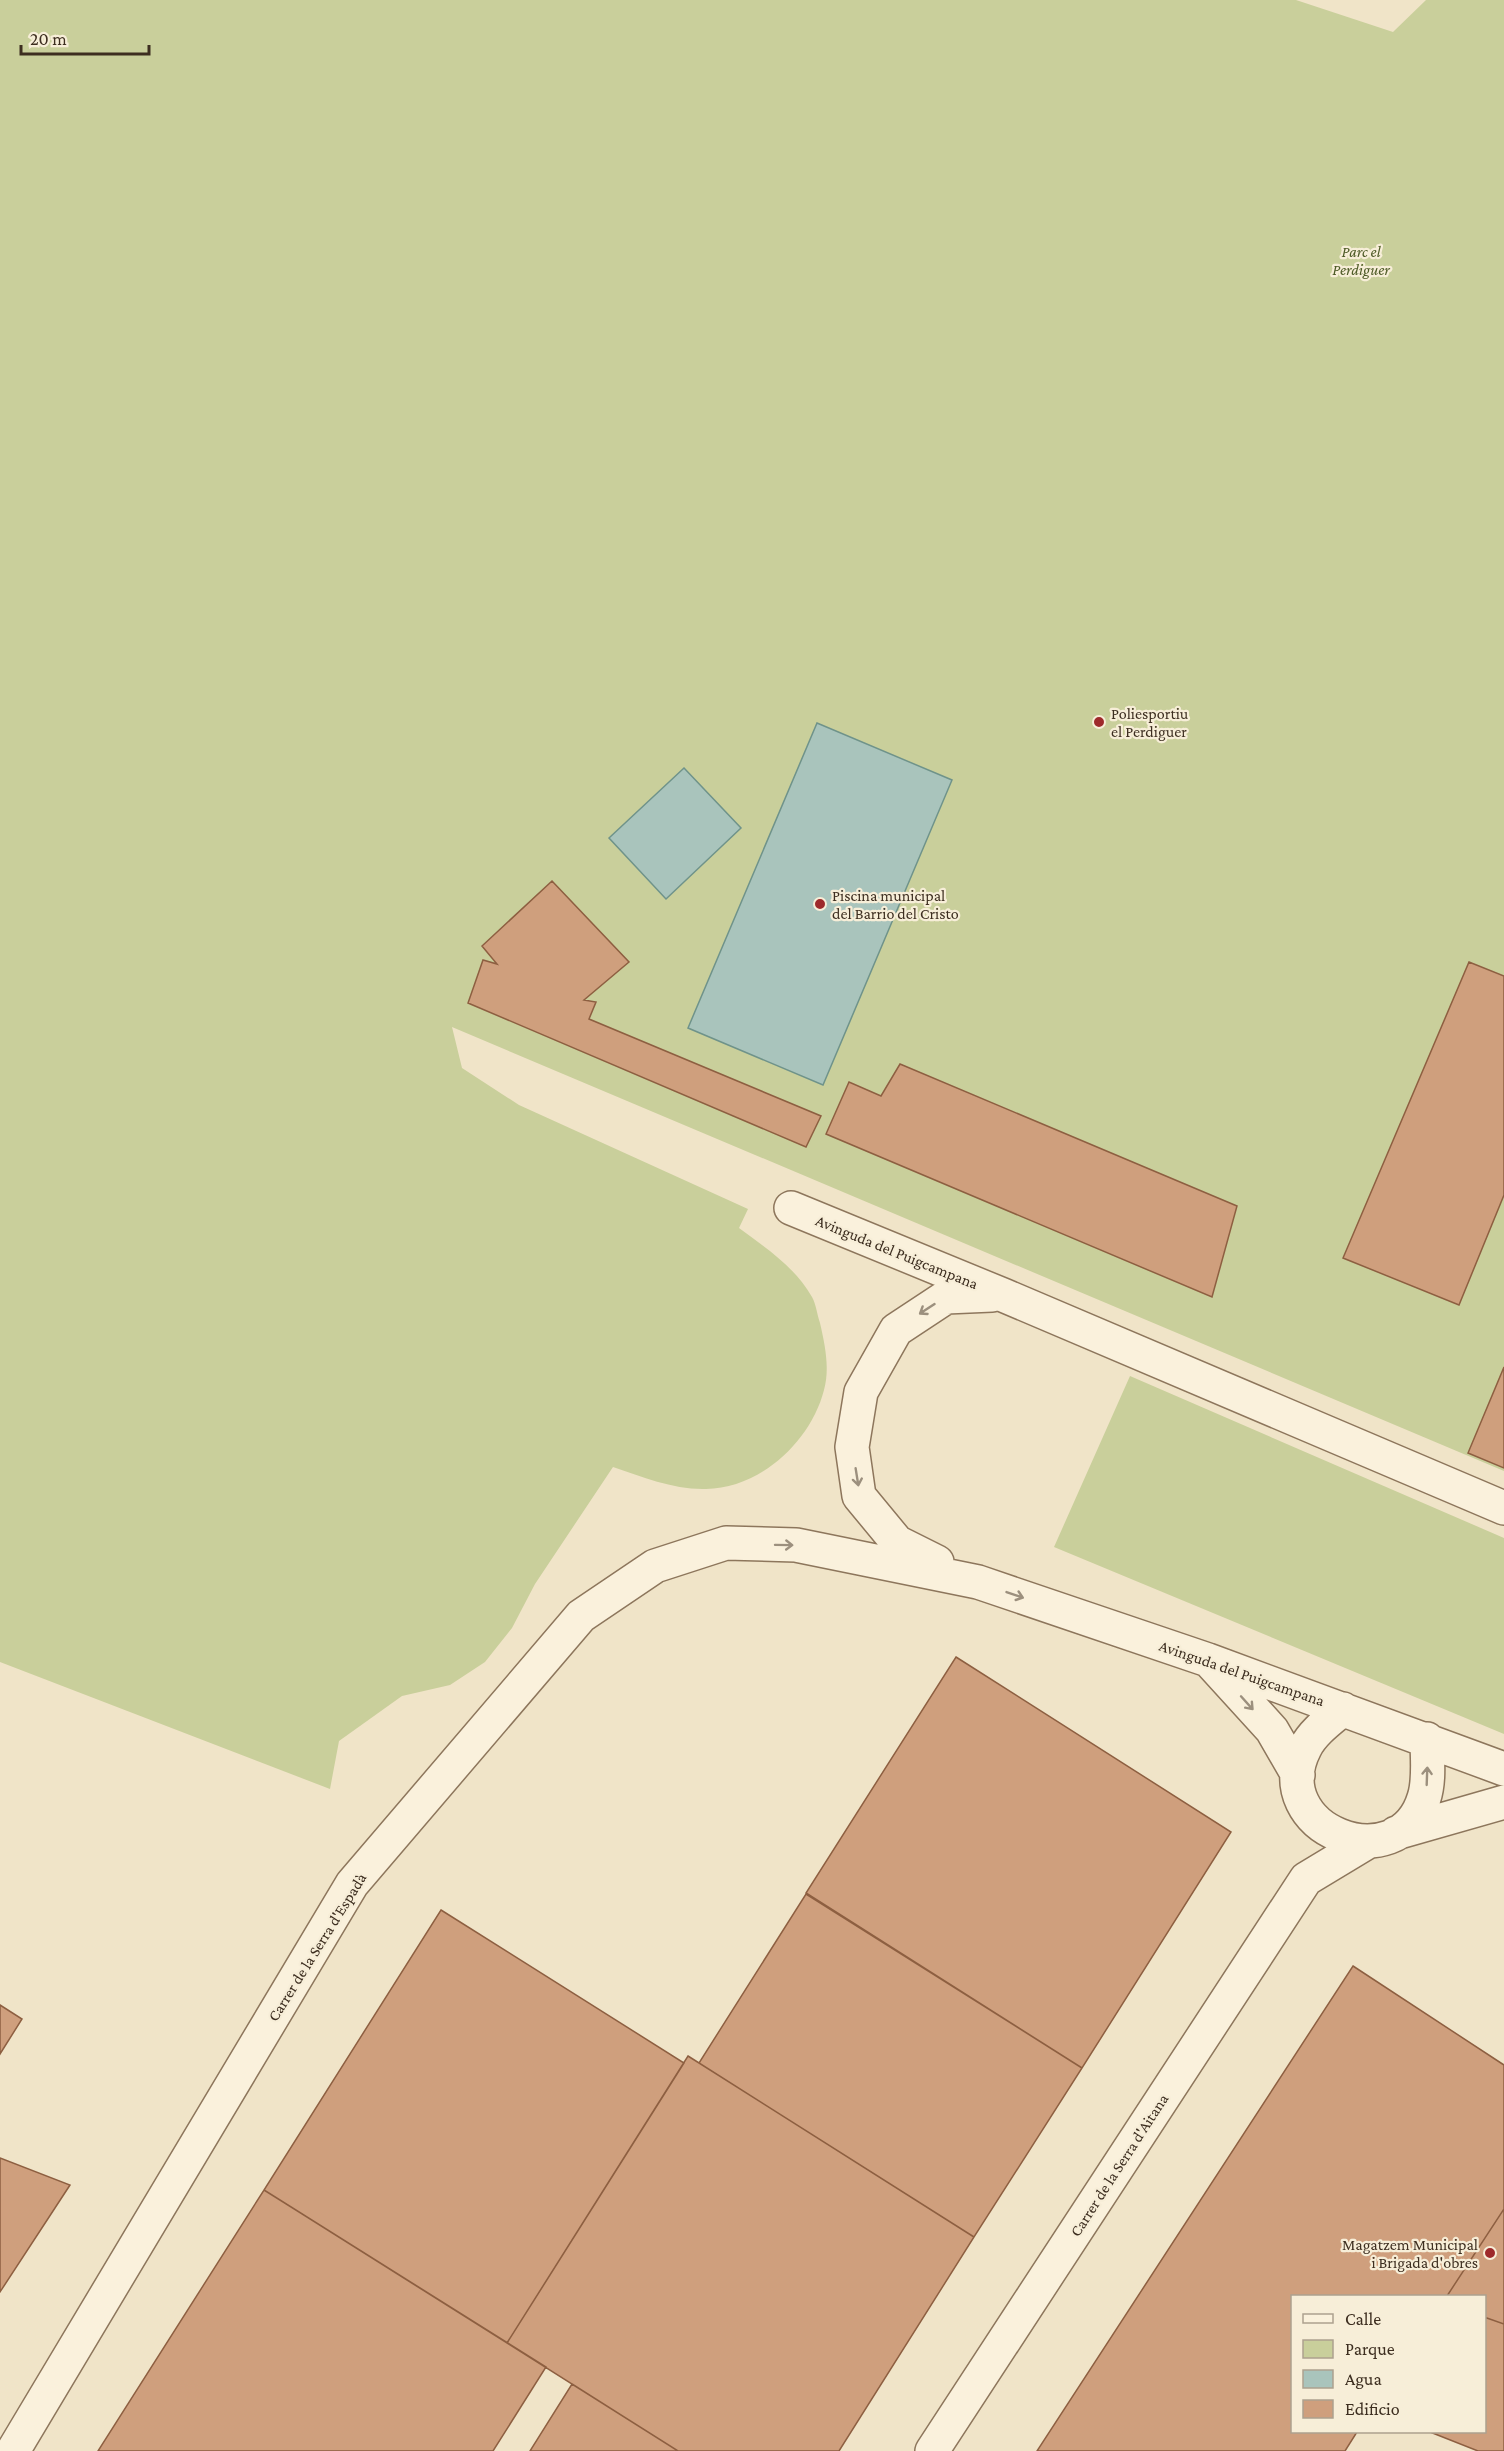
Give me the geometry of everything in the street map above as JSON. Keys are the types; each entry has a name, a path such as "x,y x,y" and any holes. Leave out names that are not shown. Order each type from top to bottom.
{"street":[{"name":"Avinguda del Puigcampana","path":"791,1208 1003,1295 1504,1508"},
{"name":"Avinguda del Puigcampana","path":"978,1582 897,1542 859,1496 852,1447 861,1392 896,1330 946,1297 1003,1295"},
{"name":"Avinguda del Puigcampana","path":"726,1543 796,1545 978,1582 1208,1660 1504,1769"},
{"name":"Carrer de la Serra d'Espadà","path":"13,2451 352,1884 581,1616 655,1566 726,1543"},
{"path":"1208,1660 1272,1730 1298,1776"},
{"path":"1306,1879 1306,1808 1299,1788 1298,1776 1305,1749 1316,1732 1343,1708"},
{"path":"1306,1808 1320,1825 1338,1837 1360,1842 1401,1830 1415,1817 1424,1800 1428,1781 1427,1739"},
{"name":"Carrer de la Serra d'Aitana","path":"932,2451 1306,1879 1380,1838 1504,1802"}],"green space":[{"name":"Parc el Perdiguer","path":"0,0 1296,0 1393,32 1426,0 1504,0 1504,1471 452,1027 462,1068 519,1105 748,1209 739,1228 770,1251 797,1276 812,1297 820,1323 827,1365 826,1382 808,1427 781,1458 764,1471 726,1487 694,1489 682,1487 613,1467 535,1584 512,1628 485,1662 450,1685 402,1696 339,1741 330,1789 0,1662"},
{"path":"1130,1376 1504,1538 1504,1734 1054,1547"}],"water":[{"name":"Piscina municipal del Barrio del Cristo","path":"817,723 952,780 823,1085 688,1028"},
{"path":"684,768 741,828 666,899 609,838"}],"building":[{"path":"552,881 629,962 584,1000 596,1002 589,1019 821,1116 806,1147 468,1003 483,960 497,964 482,946"},
{"path":"1469,962 1504,976 1504,1195 1459,1305 1343,1258"},
{"path":"900,1064 1237,1206 1212,1297 826,1134 849,1082 881,1096"},
{"path":"1504,1367 1504,1468 1468,1453"},
{"path":"956,1657 1231,1832 1082,2068 806,1893"},
{"path":"806,1894 1082,2068 974,2237 699,2063"},
{"path":"441,1910 684,2063 507,2343 264,2190"},
{"path":"1353,1966 1504,2065 1504,2209 1448,2295 1291,2295 1291,2433 1356,2433 1345,2451 1037,2451"},
{"path":"0,2005 22,2019 0,2054"},
{"path":"688,2056 974,2237 839,2451 678,2451 507,2343"},
{"path":"0,2158 70,2185 0,2292"},
{"path":"264,2190 546,2367 493,2451 98,2451"},
{"name":"Magatzem Municipal i Brigada d'obres","path":"1504,2209 1504,2324 1486,2318 1486,2295 1448,2295"},
{"path":"1486,2318 1504,2324 1504,2451 1478,2451 1433,2433 1486,2433"},
{"path":"572,2384 678,2451 530,2451"}],"place":[{"name":"Poliesportiu el Perdiguer","path":"1099,722"},
{"name":"Piscina municipal del Barrio del Cristo","path":"820,904"},
{"name":"Magatzem Municipal i Brigada d'obres","path":"1490,2253"}]}
